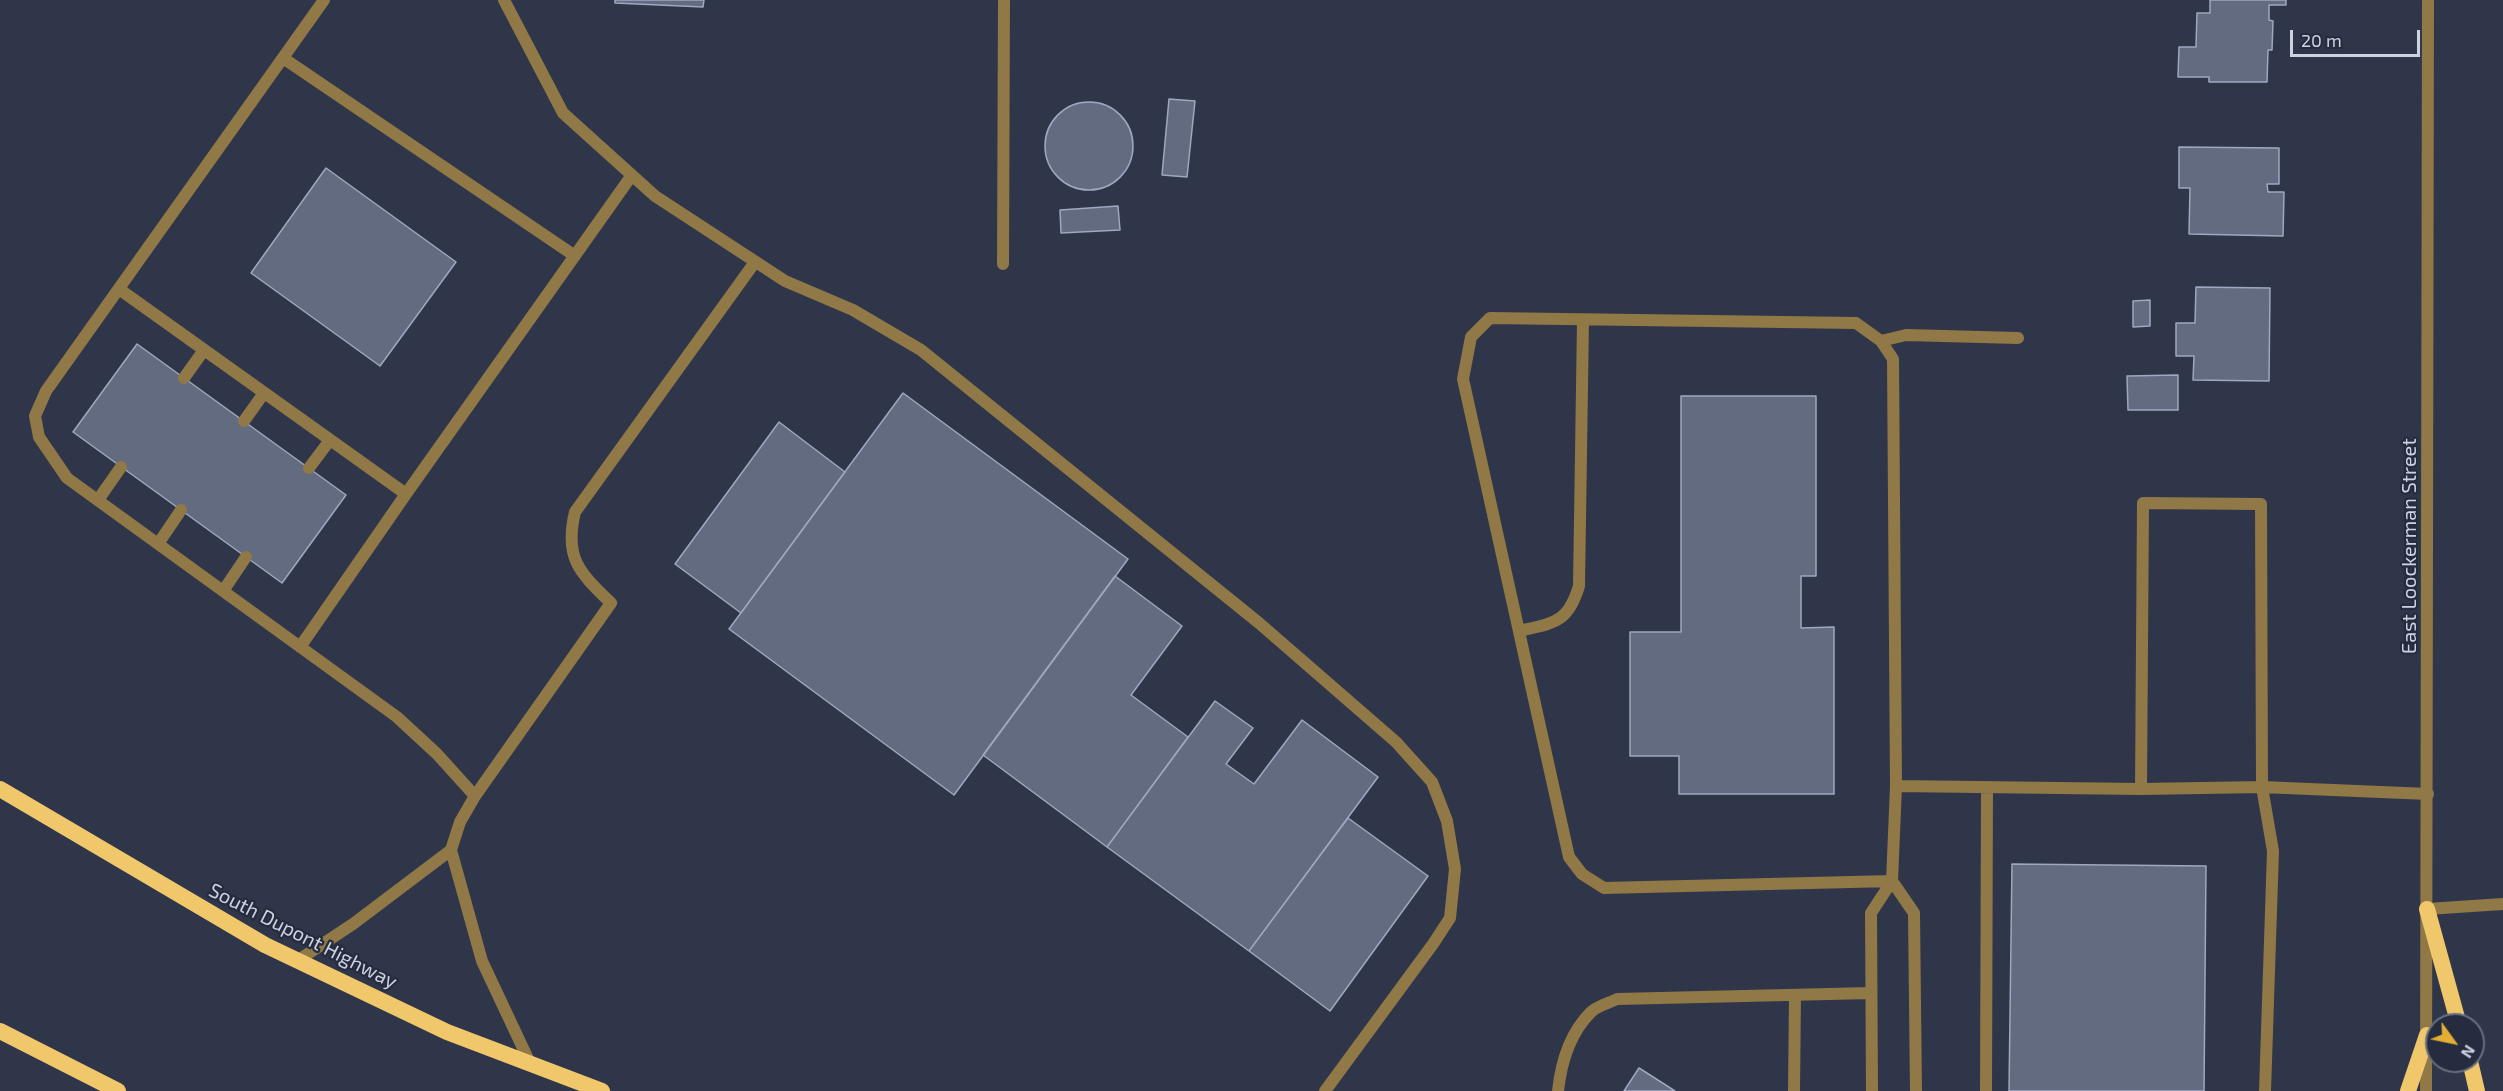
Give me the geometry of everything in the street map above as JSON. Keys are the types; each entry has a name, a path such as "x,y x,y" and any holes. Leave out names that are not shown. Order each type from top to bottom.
{"highway":[{"name":"South Dupont Highway","path":"0,787 17,801 265,945 447,1032 602,1091"},
{"path":"2427,909 2456,1013"},
{"path":"0,1031 117,1091"},
{"path":"2408,1091 2425,1041"},
{"path":"2473,1073 2477,1091"}],"street":[{"path":"324,0 46,391 35,416 39,437 67,478 397,717 437,754 475,796"},
{"path":"504,0 564,113 655,196 785,281 853,310 921,350 1259,623 1396,742 1431,782 1447,821 1455,869 1450,918 1325,1091"},
{"path":"1003,264 1004,0"},
{"name":"East Loockerman Street","path":"2427,1013 2428,0"},
{"path":"283,58 575,256"},
{"path":"300,647 632,175"},
{"path":"530,1064 482,961 452,850 460,822 475,796 611,603 590,583 575,560 569,537 575,512 755,262"},
{"path":"119,289 406,494"},
{"path":"1872,1091 1871,913 1892,881 1896,786 1893,359 1881,341 1856,323 1490,318 1471,337 1463,379 1569,857 1582,873 1604,888 1892,881"},
{"path":"1519,631 1552,623 1565,616 1574,604 1579,586 1583,320"},
{"path":"1881,341 1906,335 2018,338"},
{"path":"184,378 204,350"},
{"path":"244,421 264,393"},
{"path":"309,468 330,440"},
{"path":"98,500 121,467"},
{"path":"2141,789 2143,502 2261,504 2262,788 2273,851 2265,1091"},
{"path":"158,544 181,510"},
{"path":"223,591 246,557"},
{"path":"1896,786 2262,788 2428,794"},
{"path":"1986,1091 1987,787"},
{"path":"297,961 362,918 452,850"},
{"path":"1892,881 1914,913 1916,1091"},
{"path":"2427,909 2503,904"},
{"path":"1558,1091 1561,1064 1578,1029 1593,1010 1617,999 1871,993"},
{"path":"1794,1091 1795,995"},
{"name":"East Loockerman Street","path":"2426,1073 2426,1091"}],"building":[{"path":"615,0 704,0 703,7 615,3"},
{"path":"2210,0 2286,0 2286,5 2269,5 2269,20 2273,21 2272,50 2268,50 2267,82 2209,82 2209,77 2178,77 2179,47 2196,47 2197,13 2210,13"},
{"path":"1169,99 1195,101 1187,177 1162,175"},
{"path":"1089,102 1106,106 1120,115 1129,129 1133,146 1129,163 1120,177 1106,186 1089,190 1072,186 1058,177 1049,163 1045,146 1049,129 1058,115 1072,106"},
{"path":"2179,147 2279,148 2279,184 2267,184 2268,192 2284,192 2283,236 2189,234 2190,188 2179,188"},
{"path":"326,168 456,262 380,366 251,273"},
{"path":"1118,206 1120,230 1061,233 1060,210"},
{"path":"2196,287 2270,288 2269,381 2193,380 2194,356 2176,356 2176,323 2195,323"},
{"path":"2150,300 2150,326 2133,327 2133,301"},
{"path":"137,344 346,495 282,583 73,432"},
{"path":"2178,375 2178,410 2128,410 2127,376"},
{"path":"903,393 1128,559 954,795 729,629"},
{"path":"1681,396 1816,396 1816,576 1801,576 1801,628 1834,627 1834,794 1679,794 1679,756 1630,756 1630,632 1681,632"},
{"path":"779,422 845,472 741,613 675,564"},
{"path":"1115,576 1182,626 1131,695 1188,737 1107,847 983,755"},
{"path":"1215,701 1253,728 1226,764 1254,784 1302,720 1378,777 1249,951 1107,847"},
{"path":"1348,818 1428,876 1330,1011 1249,951"},
{"path":"2012,864 2206,866 2204,1091 2009,1091"},
{"path":"1639,1068 1675,1091 1624,1091"}]}
